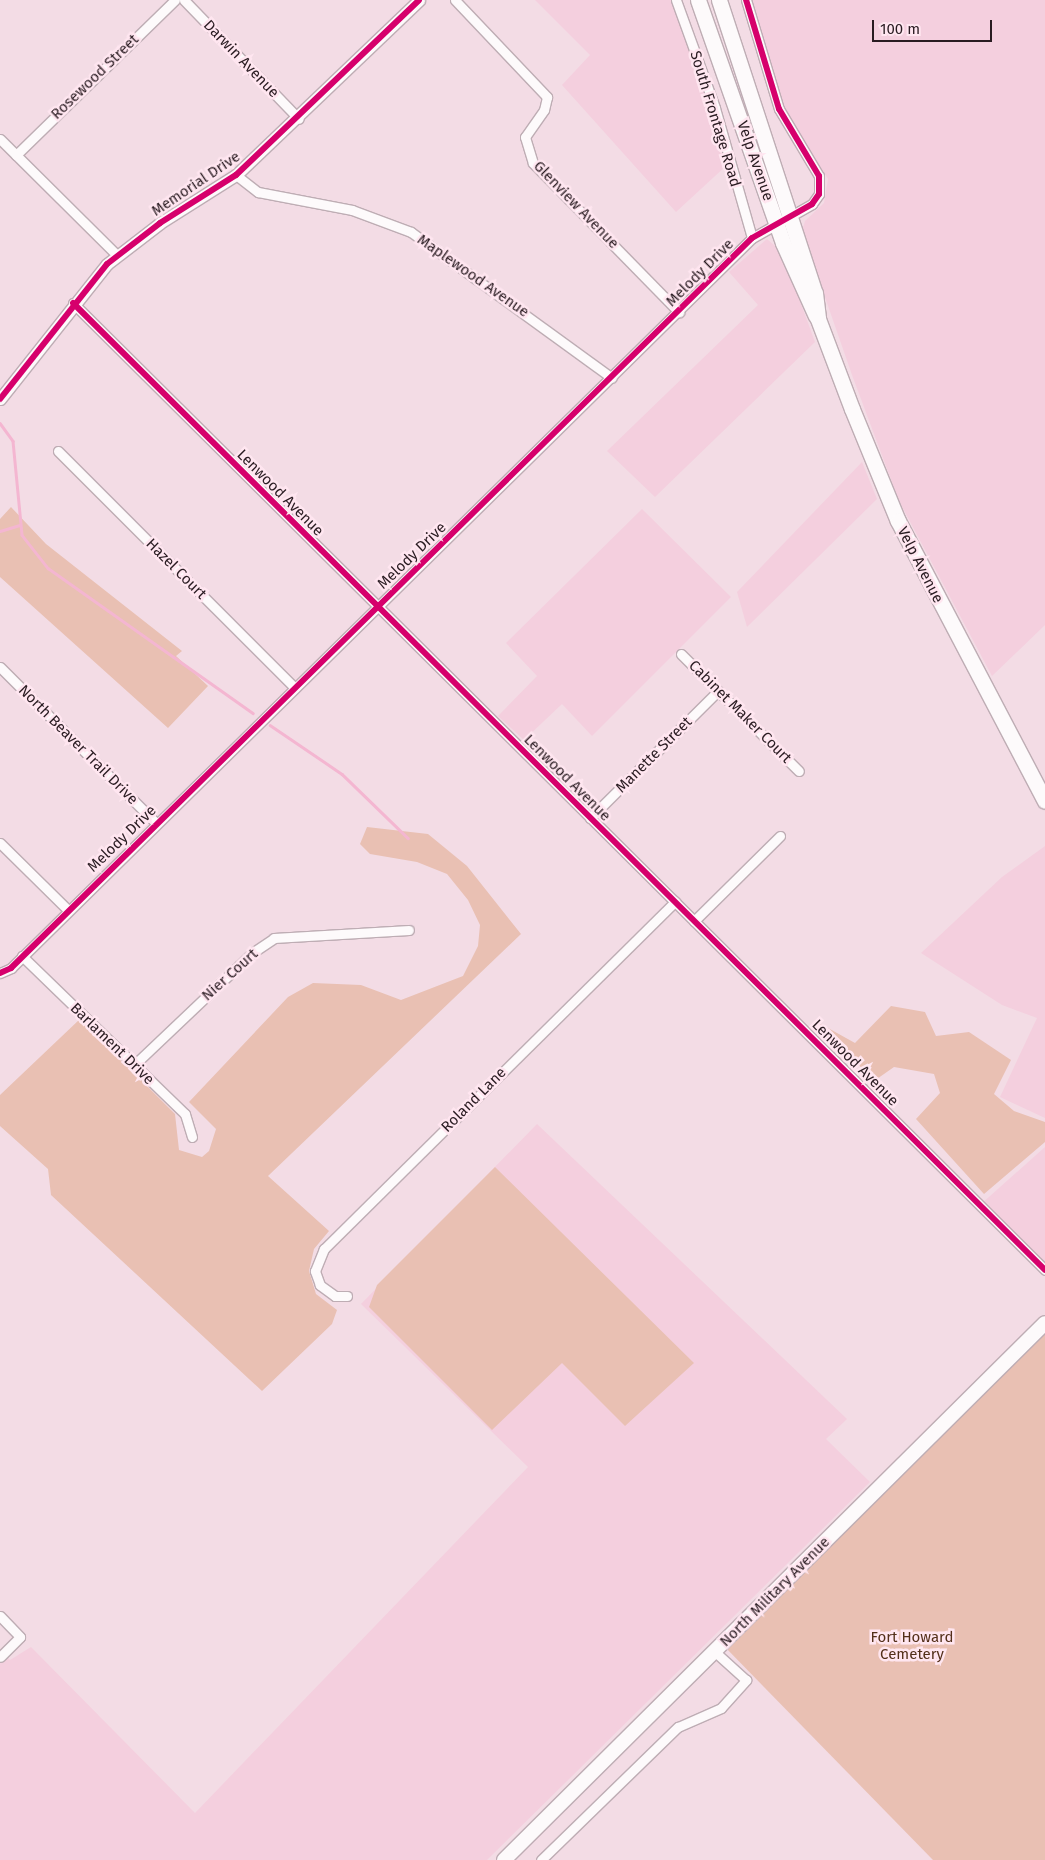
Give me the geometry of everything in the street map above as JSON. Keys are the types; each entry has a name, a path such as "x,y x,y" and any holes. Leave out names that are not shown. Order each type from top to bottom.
{"main road":[{"name":"Velp Avenue","path":"698,0 784,222 816,293 818,319 898,521 1045,801"},
{"name":"Velp Avenue","path":"719,0 784,222"},
{"name":"North Military Avenue","path":"504,1860 1045,1323"}],"street":[{"name":"Rosewood Street","path":"16,155 175,0"},
{"name":"Darwin Avenue","path":"184,0 299,118"},
{"name":"Memorial Drive","path":"0,399 73,303 117,255 236,175 299,118 419,0"},
{"name":"Glenview Avenue","path":"455,0 547,97 544,110 525,137 534,163 679,312"},
{"name":"South Frontage Road","path":"676,0 715,108 752,238"},
{"name":"Melody Drive","path":"0,973 22,956 612,378 752,238 806,210 819,194 819,176 780,109 746,0"},
{"path":"0,139 117,255"},
{"name":"Maplewood Avenue","path":"236,175 258,192 352,210 411,232 612,378"},
{"name":"Lenwood Avenue","path":"73,303 1045,1270"},
{"name":"Hazel Court","path":"58,451 295,688"},
{"name":"Cabinet Maker Court","path":"681,654 800,771"},
{"name":"North Beaver Trail Drive","path":"0,667 156,823"},
{"name":"Manette Street","path":"590,818 718,692"},
{"path":"694,921 780,836"},
{"path":"0,843 67,910"},
{"name":"Roland Lane","path":"347,1296 335,1296 320,1285 316,1271 324,1249 675,902"},
{"name":"Nier Court","path":"134,1065 252,953 274,938 409,930"},
{"name":"Barlament Drive","path":"22,956 188,1117 192,1136"},
{"path":"0,1616 20,1636 0,1657"},
{"path":"541,1860 678,1727 721,1708 746,1680 714,1651"}],"shaded area":[{"path":"535,0 671,0 716,121 727,165 676,212 562,85 590,55"},
{"path":"750,0 1045,0 1045,625 992,676 899,501 852,375 802,231 805,221 824,203 828,179 784,109"},
{"path":"767,239 782,252 815,342 655,497 607,451 758,305 729,272"},
{"path":"862,462 877,499 747,627 737,592"},
{"path":"642,509 731,597 592,736 562,704 524,740 498,716 537,676 506,643"},
{"path":"1045,846 1045,1118 1000,1097 1037,1018 1002,1005 921,953 1002,877"},
{"path":"537,1124 847,1419 826,1439 870,1482 487,1860 0,1860 0,1649 10,1660 31,1647 195,1813 528,1467 361,1304"},
{"path":"1045,1147 1045,1270 980,1205"}],"green space":[{"path":"11,507 46,544 182,651 176,656 208,686 168,728 0,577 0,519"},
{"path":"367,827 428,834 467,866 521,934 268,1176 329,1231 314,1249 309,1271 316,1294 337,1310 332,1324 262,1391 51,1195 48,1169 0,1126 0,1095 80,1019 175,1114 179,1150 202,1157 209,1151 216,1129 189,1102 288,997 313,983 361,985 401,1000 463,976 478,946 480,925 468,900 447,874 417,862 370,854 360,844"},
{"path":"891,1006 925,1012 936,1036 969,1032 1011,1060 994,1094 1014,1111 1045,1122 1045,1142 984,1194 916,1119 940,1093 934,1074 894,1067 874,1081 819,1023 855,1043"},
{"path":"495,1167 694,1363 625,1426 562,1363 492,1430 369,1307 377,1285"},
{"name":"Fort Howard Cemetery","path":"1045,1323 1045,1860 933,1860 723,1645"}],"waterway":[{"path":"0,423 13,441 22,535 48,568 253,713"},
{"path":"0,531 20,525"},
{"path":"270,725 342,774 408,838"}],"cycle path":[{"path":"0,399 107,264 160,223 236,175 419,0"},
{"path":"0,973 11,968 752,238 812,204 819,194 819,176 779,109 746,0"},
{"path":"73,303 1045,1270"}]}
